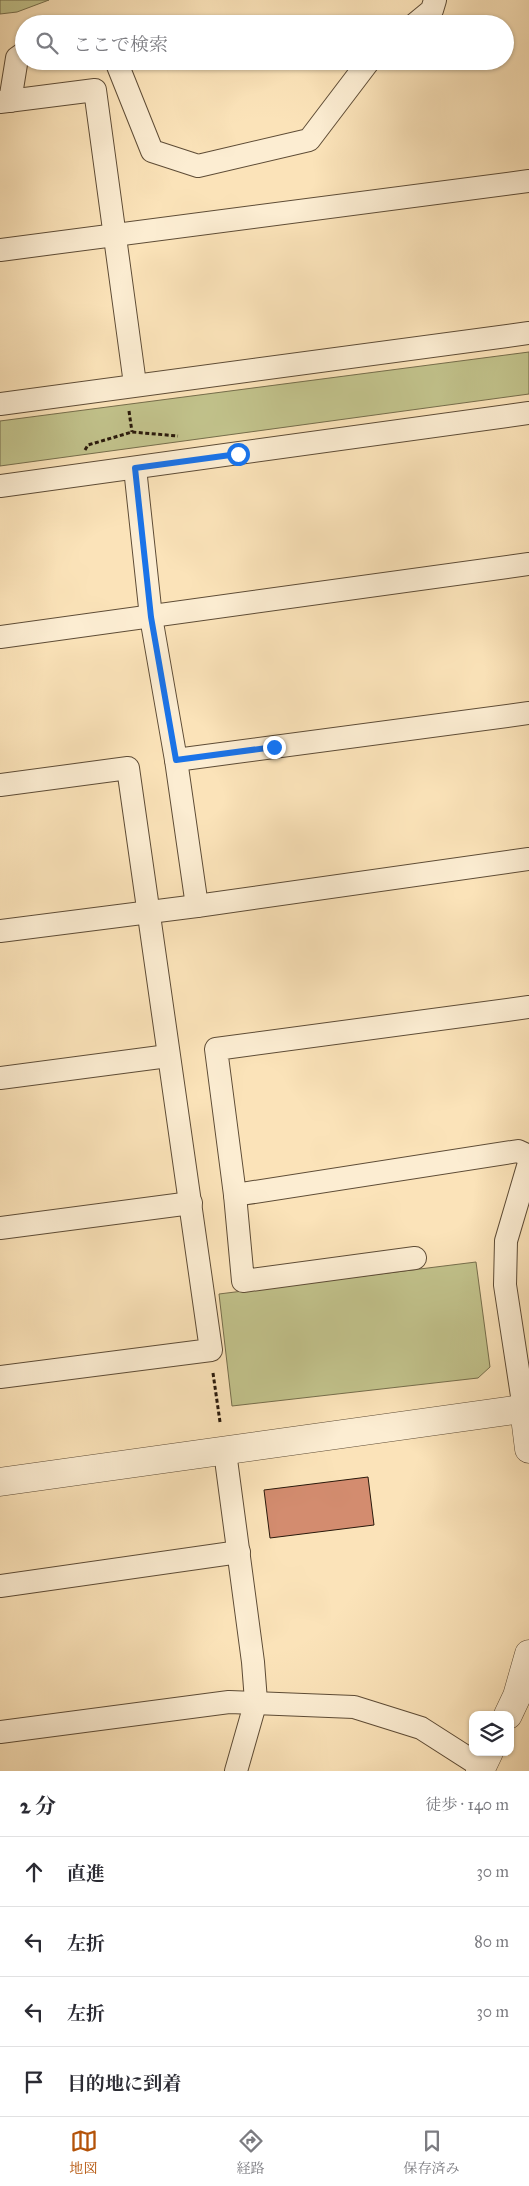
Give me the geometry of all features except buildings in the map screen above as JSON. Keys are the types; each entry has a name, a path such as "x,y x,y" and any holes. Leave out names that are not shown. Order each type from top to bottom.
{"street":[{"path":"426,15 432,10 435,0"},
{"path":"15,62 5,102 95,90 135,384"},
{"path":"120,70 152,150 198,166 309,140 362,70"},
{"path":"0,250 529,181"},
{"path":"0,404 135,384 529,333"},
{"path":"0,486 529,413"},
{"path":"135,468 151,617 176,760 197,906"},
{"path":"0,637 529,564"},
{"path":"176,760 529,713"},
{"path":"0,785 128,768 211,1350 0,1377"},
{"path":"0,931 197,906 529,859"},
{"path":"416,1258 243,1281 235,1195 216,1049 529,1007"},
{"path":"0,1078 168,1056"},
{"path":"235,1195 518,1150 529,1156"},
{"path":"529,1162 506,1241 505,1285 526,1409 529,1449"},
{"path":"0,1228 191,1203"},
{"path":"0,1482 526,1409"},
{"path":"225,1452 253,1662 256,1701 236,1771"},
{"path":"0,1586 239,1552"},
{"path":"510,1711 517,1696 529,1654"},
{"path":"0,1732 228,1702 256,1701 354,1708 421,1728 484,1763"}],"path":[{"path":"211,1350 220,1422"}],"green space":[{"path":"0,0 49,0 17,12 0,14"},
{"path":"529,352 529,394 0,466 0,421"},
{"path":"476,1262 490,1367 478,1378 232,1406 219,1294"}],"route":[{"path":"238,454 135,468 151,617 176,760 274,747"}]}
